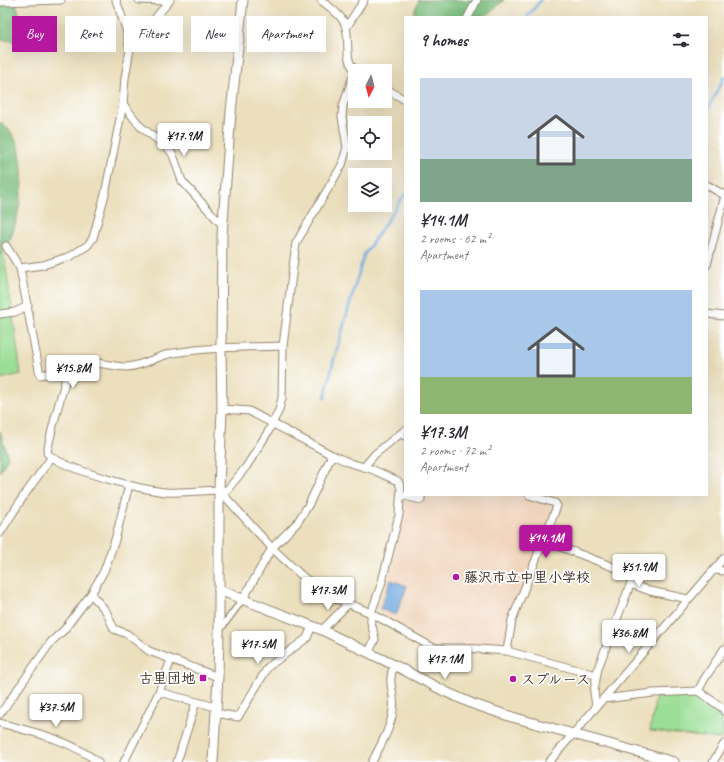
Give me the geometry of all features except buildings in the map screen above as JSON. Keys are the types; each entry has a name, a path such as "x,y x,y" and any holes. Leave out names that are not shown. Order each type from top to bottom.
{"street":[{"path":"0,2 61,0"},
{"path":"116,0 124,23"},
{"path":"139,0 169,1"},
{"path":"212,762 218,677 219,632 219,490 222,409 221,348 223,226 231,112 243,0"},
{"path":"321,0 339,16 346,28 350,64"},
{"path":"346,28 364,0"},
{"path":"468,16 476,0"},
{"path":"157,16 169,1"},
{"path":"20,268 43,265 71,256 85,247 93,238 105,194 124,104 125,78 129,52"},
{"path":"68,370 50,435 47,453 51,458 80,470 129,485 165,492 227,490 239,478 273,423 279,410 282,398 283,346 296,243 342,165 346,155 347,147 342,117 343,106 348,91"},
{"path":"392,92 404,99"},
{"path":"124,104 140,126 169,149 173,155 182,181 223,226"},
{"path":"708,187 724,195"},
{"path":"708,261 724,199"},
{"path":"6,246 20,268 40,375 68,370 83,364 95,363 127,367 172,353 221,348 283,346"},
{"path":"0,314 15,312 28,306"},
{"path":"708,314 724,316"},
{"path":"222,409 239,409 249,411 332,455 350,463 382,473 398,481 401,488 399,515 383,578 371,613 371,622 375,639 369,652"},
{"path":"364,467 375,454 403,434"},
{"path":"219,632 243,599 272,548 297,523 309,504 332,455"},
{"path":"0,533 22,497 51,458"},
{"path":"0,714 51,642 64,630 91,594 104,571 115,540 129,485"},
{"path":"219,490 272,548 300,575 325,594 371,613 430,646 437,648 507,651 596,675"},
{"path":"405,496 421,500 421,496"},
{"path":"507,651 512,620 557,506 532,496"},
{"path":"543,540 634,575 596,675 594,691 596,707"},
{"path":"549,762 724,558"},
{"path":"714,570 724,572"},
{"path":"631,584 650,591 688,599"},
{"path":"219,590 322,630 473,704 512,717 674,762"},
{"path":"91,594 106,611 114,629 127,634 148,651 218,677"},
{"path":"322,630 348,604"},
{"path":"159,692 196,702 238,717 268,667 307,638 312,626"},
{"path":"698,691 724,650"},
{"path":"124,762 159,692 171,660"},
{"path":"372,762 391,720 393,711 390,678 394,664"},
{"path":"603,699 653,693 698,691 724,709 724,711"},
{"path":"177,762 196,702"},
{"path":"0,723 59,739 82,751 98,762"},
{"path":"713,762 724,744"}],"shaded area":[{"name":"藤沢市立中里小学校","path":"425,496 525,496 553,505 553,511 508,620 506,647 502,649 431,644 378,612 377,606 384,589 400,529 404,502 408,501 423,505"}],"green space":[{"path":"0,0 15,0 20,16 12,16 12,41 0,40"},
{"path":"419,0 504,0 490,13 483,16 413,16"},
{"path":"0,122 12,133 18,145 21,158 22,186 15,226 11,237 0,255"},
{"path":"0,253 4,254 21,374 0,379"},
{"path":"0,431 8,457 0,472"},
{"path":"656,696 701,696 721,711 723,737 720,739 650,731"}],"water":[{"path":"391,580 407,586 396,615 380,609"}],"waterway":[{"path":"528,16 541,0"},
{"path":"708,109 724,77"},
{"path":"325,397 334,359 364,255 404,195"}],"place":[{"name":"藤沢市立中里小学校","path":"456,577"},
{"name":"古里団地","path":"203,678"},
{"name":"スプルース","path":"513,679"}]}
